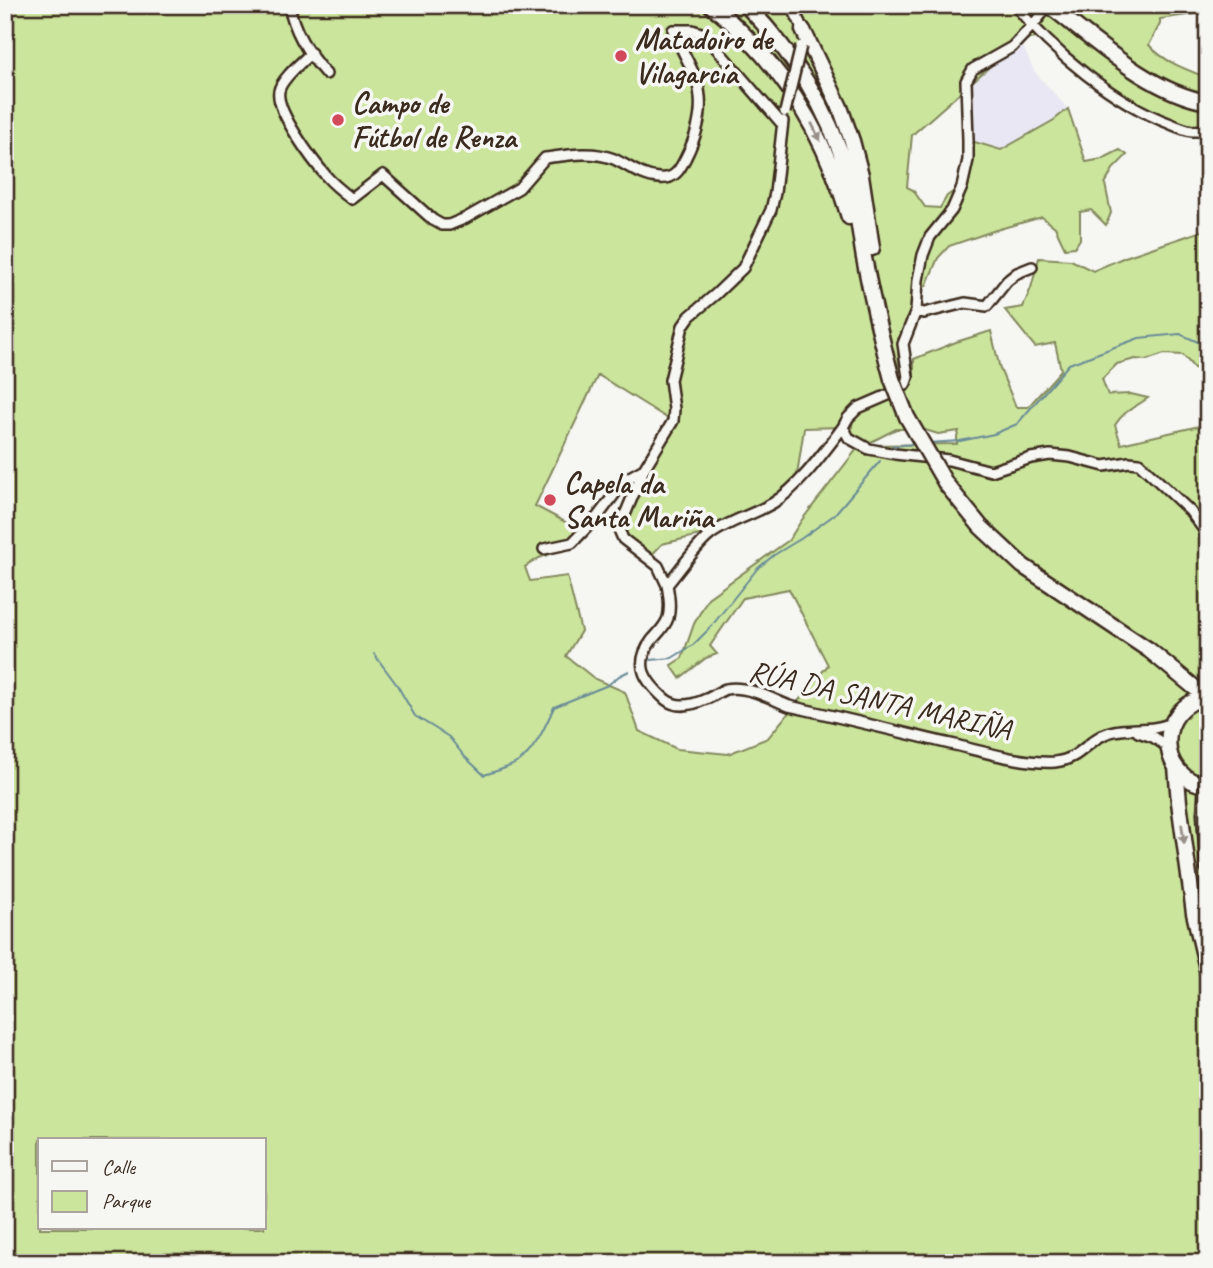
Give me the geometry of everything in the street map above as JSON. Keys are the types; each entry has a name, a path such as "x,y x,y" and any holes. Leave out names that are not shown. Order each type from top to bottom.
{"main road":[{"path":"711,5 728,18 771,62 810,120 841,190 852,228 867,305 880,337"},
{"path":"746,5 794,62 836,139 849,176 880,337 892,379 908,417 946,484 981,527 1023,566 1150,650 1207,697"},
{"path":"1051,7 1140,74 1186,98 1208,102"},
{"path":"803,30 841,107 858,164 868,217 880,337"},
{"path":"1150,650 1179,684 1187,705"},
{"path":"1207,697 1195,700 1178,713 1168,735 1168,747 1175,767 1194,913 1208,973"},
{"path":"1208,765 1205,814 1208,866"},
{"path":"1175,767 1190,780 1208,786"}],"street":[{"path":"289,5 304,46 326,74"},
{"path":"791,5 803,30 802,46 782,124 771,210 743,268 682,326 670,380 673,422 644,470 622,522 620,532 623,540 658,566 667,585 709,536 755,513 785,494 819,459 858,408 904,386 908,377 902,344 915,311 923,255 930,237 952,210 962,187 968,160 966,81 973,69 1012,47 1051,7"},
{"path":"1015,5 1032,26 1087,75 1125,102 1159,120 1189,131 1208,130"},
{"path":"310,53 282,83 279,99 287,121 327,177 352,199 383,175 442,225 466,218 519,188 545,158 597,153 647,177 662,179 674,176 680,170 694,140 699,124 700,97 697,81 673,30 692,30 704,34 782,124"},
{"path":"915,311 924,313 965,303 986,306 1007,281 1032,267"},
{"path":"843,427 849,438 869,449 949,460 991,471 1050,455 1104,466 1139,463 1189,511 1208,535"},
{"path":"544,549 572,543 598,516 626,479 644,470"},
{"name":"RÚA DA SANTA MARIÑA","path":"667,585 668,617 663,628 644,650 642,663 644,677 652,687 677,706 706,700 725,690 741,690 763,695 789,706 976,750 1054,762 1076,755 1099,736 1114,731 1164,727 1172,722"},
{"path":"1126,730 1153,737 1168,747"}],"shaded area":[{"path":"1020,40 1034,71 1068,109 1001,150 968,140 965,92 973,69"}],"green space":[{"path":"5,5 1191,5 1194,14 1160,19 1149,45 1169,61 1208,78 1208,96 1171,85 1093,32 1073,34 1101,56 1154,87 1208,106 1208,130 1176,128 1087,75 1045,37 1020,40 912,135 907,187 913,190 925,207 940,208 947,196 957,189 968,140 1001,150 1068,109 1086,162 1102,159 1120,150 1127,155 1113,169 1105,184 1111,213 1106,225 1091,210 1080,212 1080,239 1075,247 1065,248 1055,227 1042,217 949,246 938,258 926,286 917,291 911,318 898,339 899,377 888,395 858,408 843,427 804,428 796,482 776,501 704,534 662,544 649,558 623,539 622,522 673,422 598,375 535,506 575,527 572,546 539,558 525,567 530,581 567,576 581,631 566,656 595,679 625,692 639,731 677,749 728,754 768,738 828,665 789,589 743,598 710,646 717,654 706,658 680,678 671,665 682,658 694,624 708,598 789,540 860,445 851,435 853,419 860,411 907,391 914,379 914,359 991,331 1000,369 1016,407 1028,407 1061,370 1055,343 1035,347 1005,310 1023,307 1039,258 1071,260 1093,271 1125,257 1208,229 1208,372 1194,368 1183,355 1164,354 1147,360 1135,359 1117,364 1102,379 1108,395 1131,394 1148,398 1126,412 1115,425 1121,444 1208,424 1208,1263 5,1263","holes":["896,429 922,429 938,434 959,431 957,444 865,445"]}],"waterway":[{"path":"928,443 960,441 994,434 1017,424 1069,364 1139,338 1180,334 1208,348"},
{"path":"892,446 915,444"},
{"path":"651,660 672,658 693,645 757,569 834,515 880,461"},
{"path":"374,654 415,716 449,737 484,775 512,765 526,756 540,736 554,707 608,685 629,671"}],"place":[{"name":"Matadoiro de Vilagarcía","path":"621,56"},
{"name":"Campo de Fútbol de Renza","path":"338,120"},
{"name":"Capela da Santa Mariña","path":"550,500"}]}
